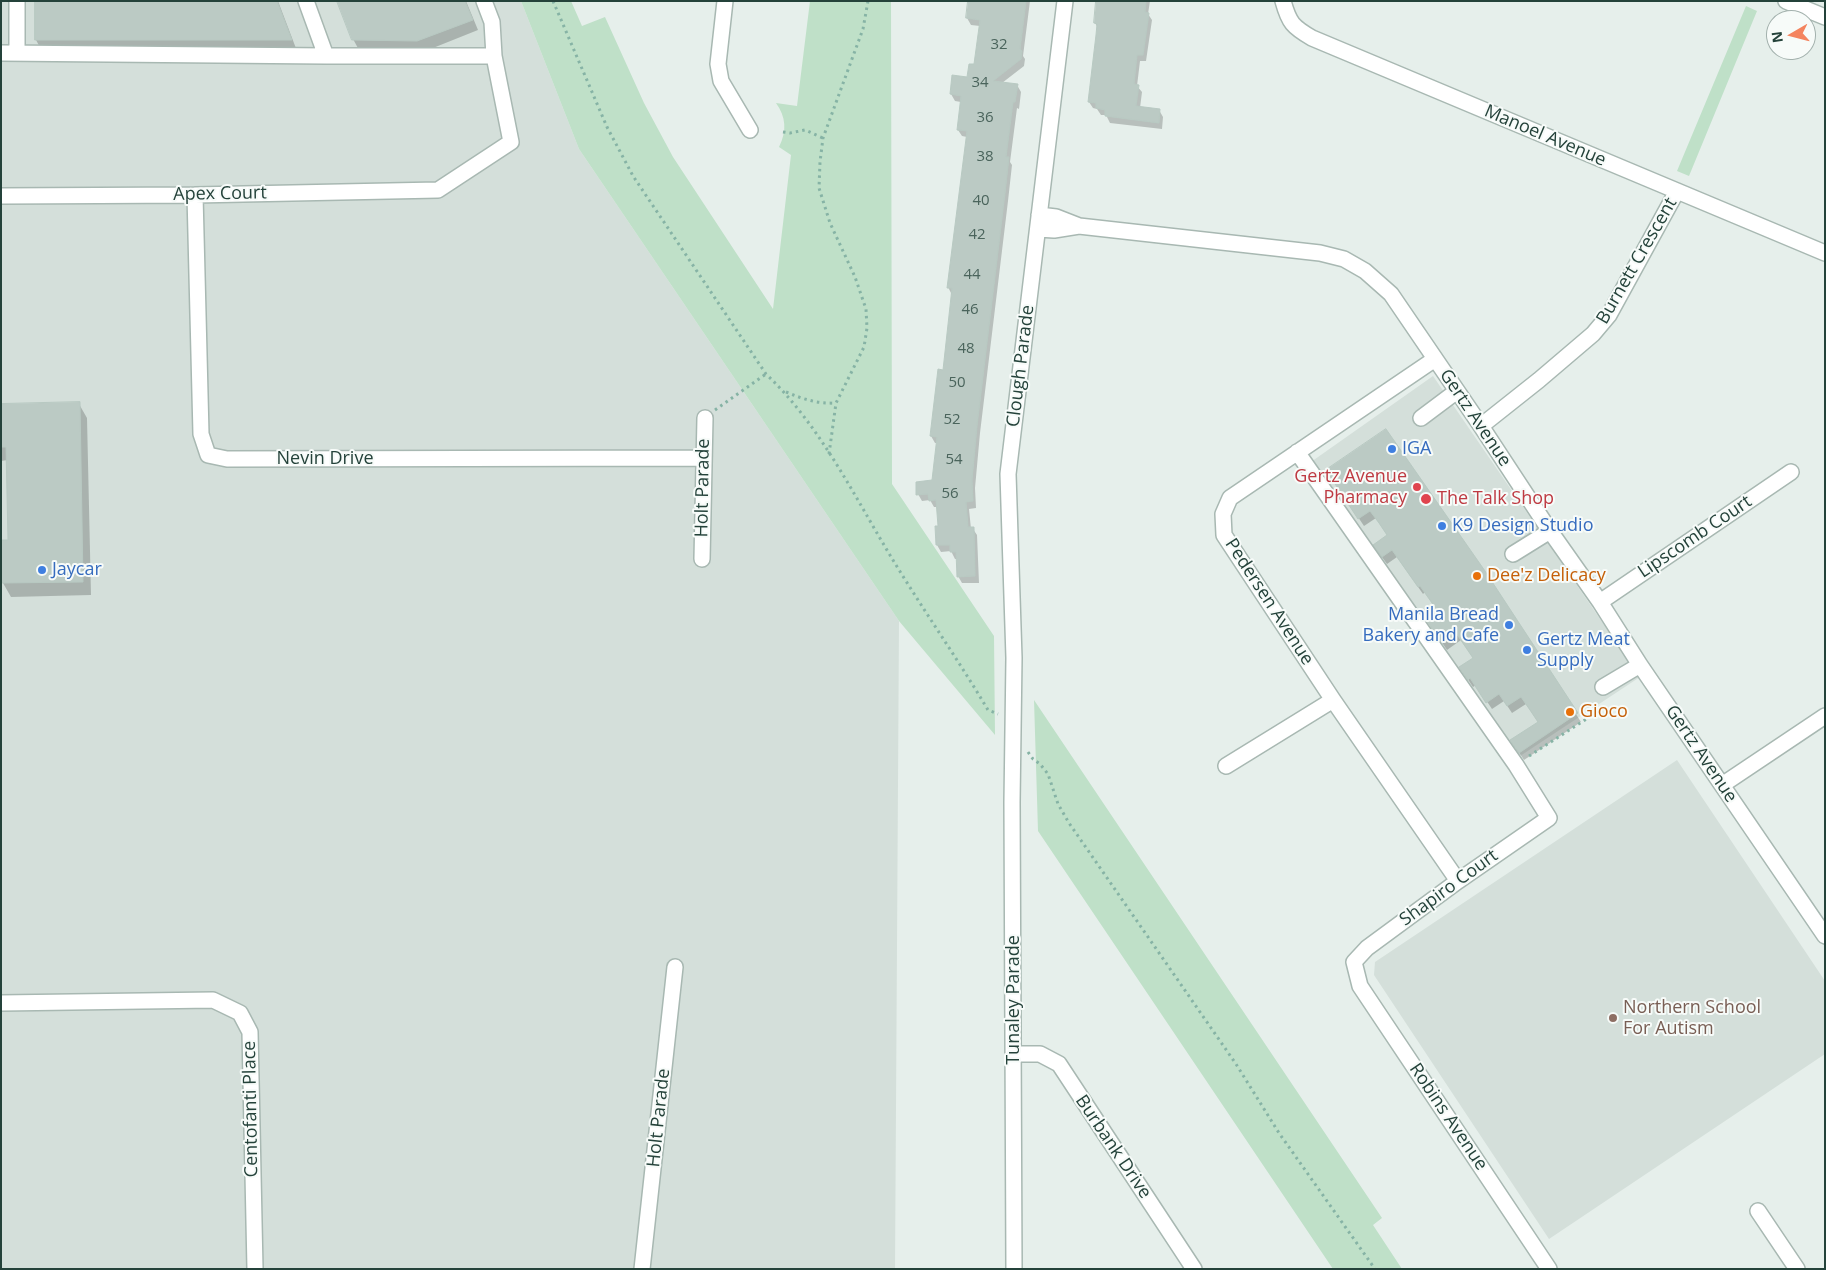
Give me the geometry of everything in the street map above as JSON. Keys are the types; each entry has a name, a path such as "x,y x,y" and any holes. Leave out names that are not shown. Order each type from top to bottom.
{"street":[{"path":"17,1 17,53"},
{"path":"306,1 326,56"},
{"path":"1,52 494,56 492,22 484,1"},
{"path":"725,1 718,64 721,81 750,130"},
{"name":"Clough Parade","path":"1013,732 1014,648 1008,474 1065,1"},
{"name":"Manoel Avenue","path":"1283,1 1288,16 1297,30 1312,38 1825,253"},
{"path":"1786,1 1825,17"},
{"name":"Apex Court","path":"1,196 194,195 438,190 511,142 494,56"},
{"name":"Burnett Crescent","path":"1481,426 1539,380 1598,328 1609,315 1677,191"},
{"name":"Nevin Drive","path":"194,195 201,434 208,455 227,459 704,458"},
{"name":"Gertz Avenue","path":"1038,222 1054,230 1079,226 1320,253 1344,259 1364,271 1391,294 1825,936"},
{"name":"Pedersen Avenue","path":"1436,359 1230,498 1222,514 1224,535 1333,700 1458,881"},
{"path":"1421,418 1458,391"},
{"name":"Holt Parade","path":"702,559 704,418"},
{"path":"1297,452 1516,765"},
{"name":"Lipscomb Court","path":"1600,602 1791,472"},
{"path":"1513,554 1550,531"},
{"path":"1603,688 1640,665"},
{"path":"1226,766 1333,700"},
{"path":"1722,785 1825,716"},
{"name":"Tunaley Parade","path":"1013,732 1014,1269"},
{"name":"Shapiro Court","path":"1354,962 1367,948 1548,818 1516,765"},
{"name":"Robins Avenue","path":"1354,962 1360,986 1550,1269"},
{"name":"Holt Parade","path":"642,1269 675,967"},
{"name":"Centofanti Place","path":"1,1003 213,1000 240,1013 250,1032 255,1269"},
{"name":"Burbank Drive","path":"1014,1054 1040,1054 1058,1064 1194,1269"},
{"path":"1758,1211 1796,1269"}],"path":[{"path":"553,1 606,127 633,176 766,374 790,397 829,454 988,710 1002,716 1033,759 1048,774 1058,804 1069,823 1236,1064 1279,1133 1375,1269"},
{"path":"829,454 836,403 864,347 867,328 866,309 861,293 830,223 819,188 820,162 823,138 863,29 868,1"},
{"path":"783,132 790,133 805,130 823,138"},
{"path":"704,418 766,374"},
{"path":"783,390 804,400 823,404 836,403"},
{"path":"1516,765 1588,718"}],"shaded area":[{"path":"1,1 521,1 579,149 899,621 895,1269 1,1269"},
{"path":"1433,376 1640,677 1508,764 1301,469"},
{"name":"Northern School For Autism","path":"1677,760 1825,981 1825,1054 1549,1239 1374,975 1375,962"}],"green space":[{"path":"521,1 571,1 582,26 605,17 644,103 673,157 773,309 791,155 779,147 784,124 782,114 776,103 797,106 810,1 891,1 892,484 994,636 995,735 899,621 579,149"},
{"path":"1746,6 1757,11 1689,176 1677,171"},
{"path":"1034,700 1382,1218 1373,1225 1402,1269 1333,1269 1038,831"}],"building":[{"path":"35,1 277,1 292,40 35,40"},
{"path":"337,1 465,1 473,20 417,41 352,40"},
{"path":"968,1 1026,1 1020,49 1022,51 1021,59 993,81 1018,84 1015,102 1013,102 1006,157 1009,157 977,426 972,480 973,501 966,502 968,527 974,527 975,576 957,577 956,552 950,552 950,545 936,545 935,526 938,526 936,500 929,501 928,494 916,495 916,482 932,480 937,437 930,436 938,369 943,370 952,288 947,288 967,131 957,130 961,96 950,94 952,75 967,77 969,64 974,64 980,20 966,18"},
{"path":"1096,1 1146,1 1145,12 1149,13 1143,55 1137,55 1134,84 1139,85 1136,106 1160,109 1159,123 1105,116 1105,110 1096,108 1096,103 1088,102 1097,24 1094,23"},
{"path":"80,402 83,582 1,583 1,540 8,540 6,447 1,447 1,404"},
{"path":"1386,429 1485,571 1578,713 1519,753 1510,740 1538,722 1530,710 1521,697 1507,706 1499,694 1486,703 1470,678 1468,680 1459,667 1473,658 1456,633 1442,643 1425,618 1437,610 1392,550 1382,557 1373,545 1387,535 1379,523 1370,511 1358,519 1326,470"}],"place":[{"name":"IGA","path":"1392,449"},
{"name":"Gertz Avenue Pharmacy","path":"1417,487"},
{"name":"The Talk Shop","path":"1426,499"},
{"name":"K9 Design Studio","path":"1442,526"},
{"name":"Jaycar","path":"42,570"},
{"name":"Dee'z Delicacy","path":"1477,576"},
{"name":"Manila Bread Bakery and Cafe","path":"1509,625"},
{"name":"Gertz Meat Supply","path":"1527,650"},
{"name":"Gioco","path":"1570,712"},
{"name":"Northern School For Autism","path":"1613,1018"}]}
